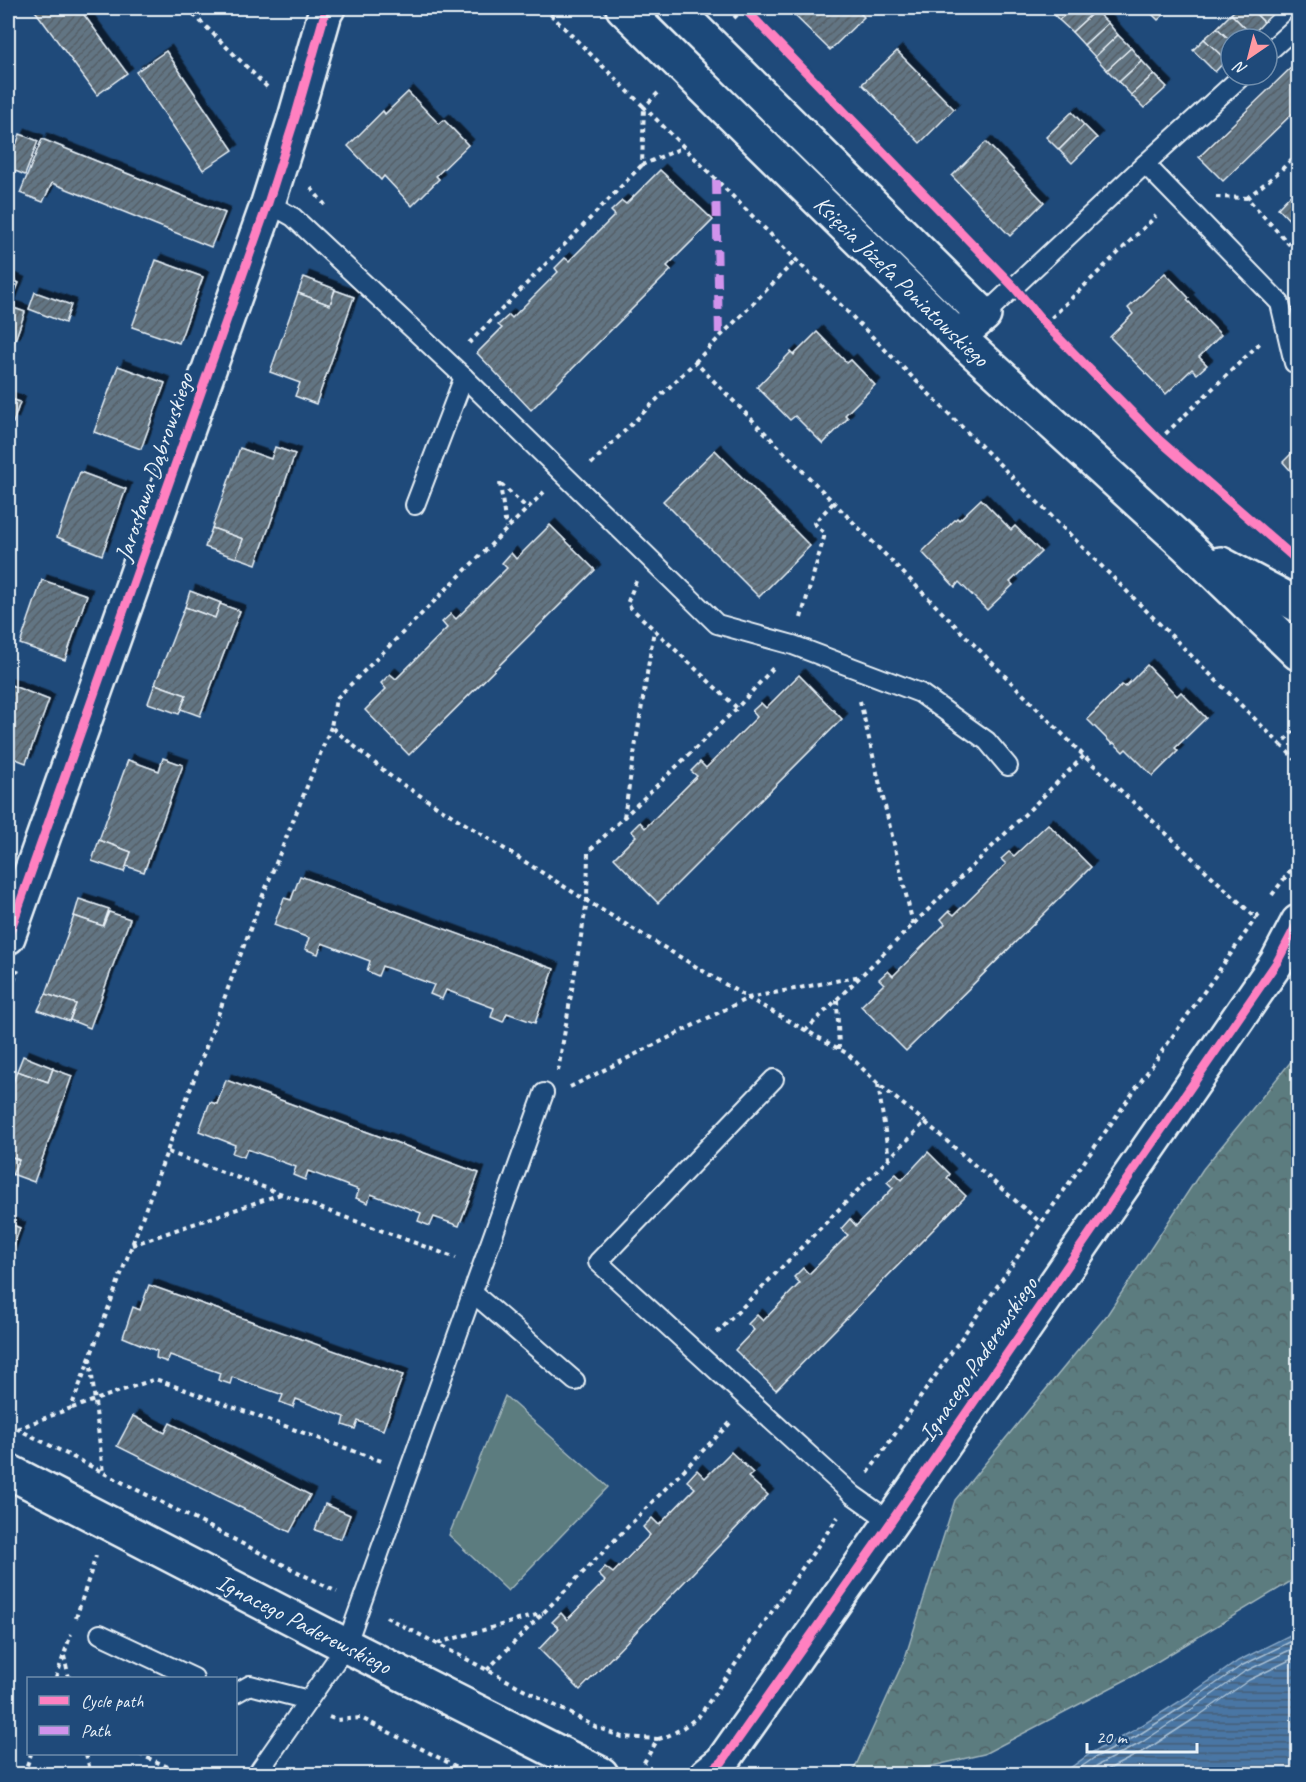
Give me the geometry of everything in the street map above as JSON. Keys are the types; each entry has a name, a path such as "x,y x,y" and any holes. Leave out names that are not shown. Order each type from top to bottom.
{"street":[{"name":"Jarosława Dąbrowskiego","path":"14,950 268,203 295,118 324,13 328,8"},
{"name":"Księcia Józefa Poniatowskiego","path":"623,8 958,337 1188,546 1299,654"},
{"path":"674,8 984,315 958,337"},
{"name":"Księcia Józefa Poniatowskiego","path":"1188,546 1299,606"},
{"name":"Ignacego Paderewskiego","path":"707,1774 722,1762 1288,951 1299,922"},
{"name":"Ignacego Paderewskiego","path":"8,1471 346,1646 601,1774"}],"lane":[{"path":"1279,42 1299,25"},
{"path":"984,315 1230,87"},
{"path":"1145,164 1280,303 1294,363"},
{"path":"268,203 293,217 464,377 717,624 793,645 920,693 987,741 1008,766"},
{"path":"415,505 464,377"},
{"path":"774,1079 598,1262 853,1495 891,1522"},
{"path":"257,1774 346,1646 544,1093"},
{"path":"473,1293 576,1381"},
{"path":"100,1634 192,1677"},
{"path":"237,1692 250,1685 308,1700"}],"path":[{"path":"187,8 281,101 278,114 295,118"},
{"path":"544,8 1299,762"},
{"path":"708,42 744,8"},
{"path":"642,165 644,107 683,67"},
{"path":"465,347 642,165 684,147"},
{"path":"1045,324 1177,196 1247,198 1299,153"},
{"path":"309,183 312,191 328,207"},
{"path":"1247,198 1299,254"},
{"path":"587,468 796,260"},
{"path":"1160,440 1284,320"},
{"path":"695,362 1084,756 1256,918"},
{"path":"507,529 500,483 527,508"},
{"path":"71,1408 261,900 331,727 336,699 549,486"},
{"path":"557,1076 587,901 588,852 737,708 793,645 825,534 814,523 834,502"},
{"path":"638,575 627,604 737,708"},
{"path":"624,818 654,630"},
{"path":"852,667 913,925"},
{"path":"1281,745 1299,726"},
{"path":"331,727 394,779 587,901 748,998 848,1054 878,1084 1041,1223"},
{"path":"805,1031 1084,756"},
{"path":"1268,901 1299,860"},
{"path":"658,1739 669,1736 699,1716 1041,1223 1262,910"},
{"path":"8,998 14,950"},
{"path":"563,1091 748,998 861,976"},
{"path":"837,1000 839,1050"},
{"path":"878,1084 889,1158"},
{"path":"698,1353 925,1122"},
{"path":"168,1152 456,1258"},
{"path":"132,1245 282,1194"},
{"path":"90,1357 103,1473"},
{"path":"17,1429 155,1379 392,1466"},
{"path":"487,1670 734,1419"},
{"path":"75,1622 96,1555"},
{"path":"437,1643 544,1613"},
{"path":"56,1677 71,1633"},
{"path":"64,1655 69,1677"},
{"path":"308,1700 322,1715 337,1720 361,1718 471,1774"},
{"path":"24,1774 31,1755"},
{"path":"86,1755 90,1774"},
{"path":"141,1755 184,1774"}],"green space":[{"path":"1298,1057 1298,1577 1135,1675 984,1754 898,1774 852,1774 905,1658 955,1500 1107,1315 1203,1169 1293,1059"},
{"path":"505,1396 608,1487 508,1591 449,1535"}],"water":[{"path":"1298,1631 1298,1767 1289,1774 1062,1774 1091,1753 1133,1731 1185,1698 1238,1661"}],"building":[{"path":"33,8 79,8 127,73 97,95"},
{"path":"787,8 855,8 864,17 830,50"},
{"path":"1048,8 1073,8 1059,20"},
{"path":"1073,8 1092,8 1095,11 1072,32 1059,20"},
{"path":"1146,8 1171,8 1158,20"},
{"path":"1237,8 1250,8 1264,22 1259,27 1244,27 1231,14"},
{"path":"1250,8 1279,8 1264,22"},
{"path":"1095,11 1108,23 1084,45 1072,32"},
{"path":"1231,14 1244,27 1219,27 1219,30 1217,28"},
{"path":"1108,23 1118,35 1095,57 1084,45"},
{"path":"1217,28 1219,30 1219,53 1204,39"},
{"path":"1118,35 1131,48 1107,70 1095,57"},
{"path":"1204,39 1219,53 1219,68 1215,72 1193,50"},
{"path":"1131,48 1142,61 1119,82 1107,70"},
{"path":"166,51 233,150 203,170 136,72"},
{"path":"897,51 954,109 920,143 862,84"},
{"path":"1142,61 1154,74 1131,95 1119,82"},
{"path":"1298,61 1298,108 1223,181 1199,157 1271,87 1279,87 1279,79"},
{"path":"1154,74 1167,87 1144,108 1131,95"},
{"path":"408,92 439,124 444,120 468,145 436,176 439,179 412,206 384,176 381,180 348,146 383,111 385,114"},
{"path":"1072,112 1084,125 1059,150 1046,137"},
{"path":"1084,125 1097,138 1072,163 1059,150"},
{"path":"20,134 38,141 25,175 8,168"},
{"path":"42,139 225,213 211,247 52,183 43,202 20,193"},
{"path":"986,142 1044,202 1010,236 952,176"},
{"path":"660,170 713,220 667,266 671,270 531,410 477,353 502,328 498,325 509,315 512,318 558,272 555,268 565,258 569,261 615,215 611,211 622,201 626,204"},
{"path":"1298,187 1298,229 1278,208"},
{"path":"156,260 203,277 179,343 132,327"},
{"path":"1165,273 1221,335 1199,357 1207,365 1197,374 1192,369 1166,394 1110,337 1133,314 1128,308"},
{"path":"304,277 335,289 330,305 298,293"},
{"path":"8,278 19,283 10,305 8,304"},
{"path":"335,290 354,297 316,404 295,396 300,383 270,372 298,293 330,305"},
{"path":"35,292 71,305 65,323 29,309"},
{"path":"8,306 25,312 14,343 8,341"},
{"path":"817,332 847,363 851,360 875,385 845,415 848,418 823,444 795,416 790,420 757,387 791,352 794,355"},
{"path":"118,366 165,383 141,449 94,432"},
{"path":"8,398 20,402 13,423 8,421"},
{"path":"275,447 295,454 256,564 236,557 243,539 212,528 240,448 271,459"},
{"path":"1298,447 1298,479 1283,462"},
{"path":"715,450 810,546 759,597 663,501"},
{"path":"80,472 126,489 102,555 57,537"},
{"path":"981,499 1011,530 1015,526 1041,552 1010,582 1013,585 987,610 959,582 955,587 922,552 957,518 959,520"},
{"path":"550,525 595,570 409,755 365,710 386,689 381,683 390,674 396,679 447,628 442,622 451,614 456,619 507,568 502,563 511,553 516,559"},
{"path":"212,528 243,539 236,558 205,547"},
{"path":"42,580 87,595 65,660 20,644"},
{"path":"190,591 221,603 215,618 185,607"},
{"path":"220,604 240,611 200,716 181,709 186,695 155,684 185,607 215,618"},
{"path":"1147,665 1177,696 1181,692 1206,718 1175,748 1178,751 1153,776 1126,749 1123,752 1114,743 1112,744 1087,719 1122,685 1125,687"},
{"path":"799,675 842,719 658,903 614,858 636,836 631,831 640,822 645,828 697,776 691,771 700,762 706,768 757,717 752,711 761,703 766,708"},
{"path":"8,684 49,700 26,763 8,756"},
{"path":"155,684 186,695 179,714 148,703"},
{"path":"163,758 183,765 144,872 126,866 131,852 99,840 128,760 159,771"},
{"path":"1048,824 1091,867 906,1051 861,1006 884,984 879,979 888,971 893,976 945,924 941,919 949,911 954,915 1006,864 1001,859 1009,852 1014,856"},
{"path":"99,840 131,852 124,872 92,861"},
{"path":"300,876 554,969 535,1023 507,1013 503,1022 491,1017 494,1008 446,990 442,999 430,994 434,985 382,966 378,976 367,971 370,961 322,943 318,954 305,949 309,938 274,925 284,898 291,900"},
{"path":"79,899 109,909 103,926 74,916"},
{"path":"109,912 130,919 90,1028 70,1020 76,1004 46,994 74,916 103,926"},
{"path":"46,994 76,1004 69,1021 38,1010"},
{"path":"23,1056 53,1068 48,1082 17,1071"},
{"path":"53,1069 72,1076 34,1182 12,1174 19,1160 8,1155 8,1097 17,1071 48,1082"},
{"path":"226,1080 479,1173 459,1226 434,1217 430,1226 418,1221 421,1213 371,1194 368,1203 356,1198 359,1190 308,1171 305,1180 293,1175 296,1167 247,1149 244,1157 232,1153 235,1145 199,1131 210,1102 217,1104"},
{"path":"928,1152 950,1174 947,1178 966,1196 776,1390 735,1350 754,1330 748,1324 757,1315 763,1321 800,1283 794,1277 803,1268 809,1274 848,1235 841,1229 850,1219 856,1226 893,1188 887,1182 896,1174 902,1180"},
{"path":"8,1155 19,1160 12,1175 8,1173"},
{"path":"8,1223 20,1228 8,1261"},
{"path":"149,1285 403,1375 383,1430 358,1421 355,1429 343,1425 345,1417 296,1399 293,1407 280,1402 283,1395 232,1377 230,1384 218,1380 220,1373 170,1355 167,1362 156,1358 157,1351 123,1337 133,1307 140,1310"},
{"path":"133,1416 165,1433 170,1423 310,1495 290,1532 117,1446"},
{"path":"731,1452 753,1473 748,1477 768,1495 580,1690 539,1649 559,1628 552,1622 561,1613 567,1620 605,1581 598,1574 605,1567 613,1573 650,1535 643,1527 652,1518 659,1525 695,1488 687,1481 697,1470 705,1478"},
{"path":"325,1504 350,1515 341,1539 315,1530"}],"marked path":[{"path":"716,180 719,338"}],"cycle path":[{"path":"8,937 268,203 328,8"},
{"path":"744,8 1014,287 1045,324 1159,440 1298,561"},
{"path":"707,1774 722,1762 891,1522 1277,962 1298,922"}]}
